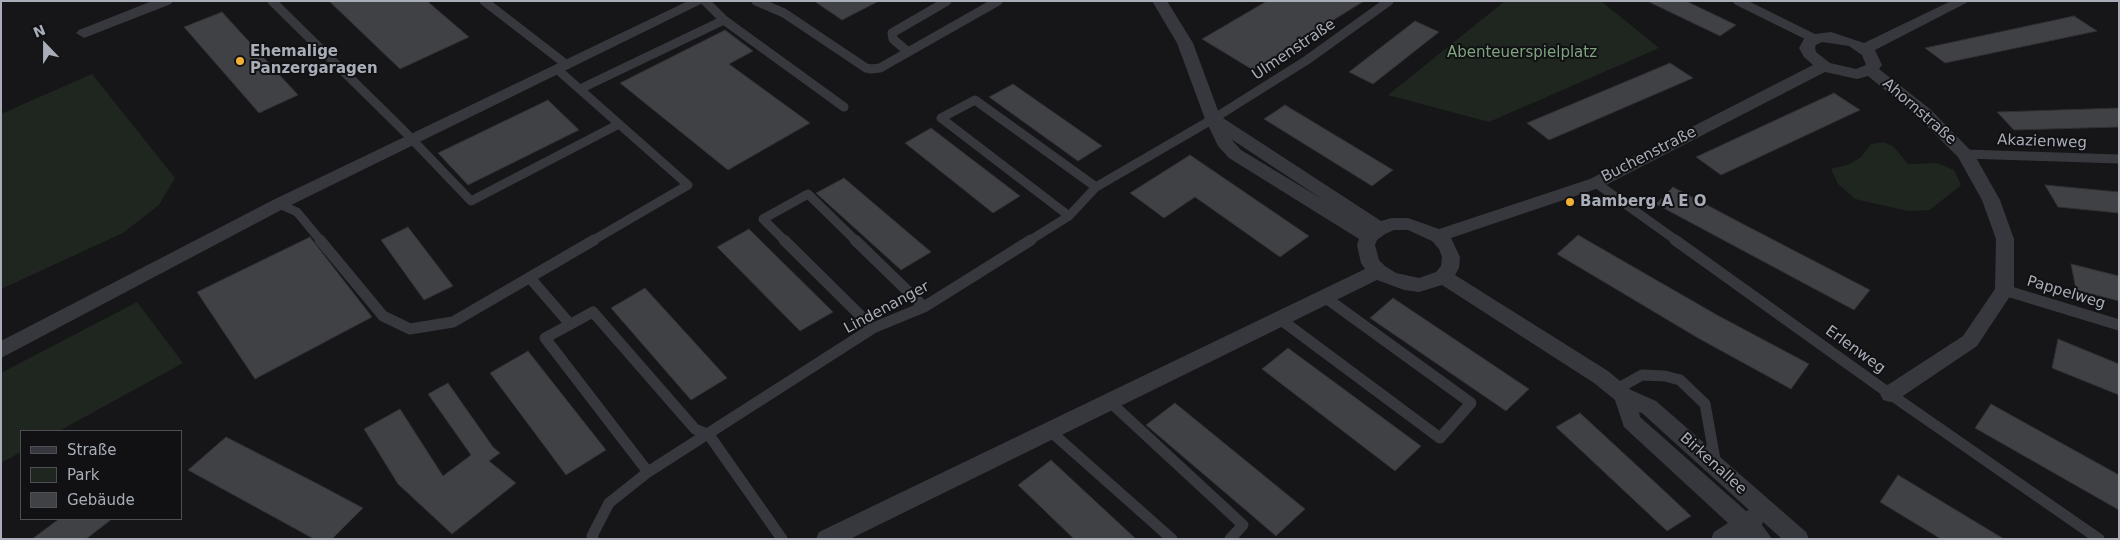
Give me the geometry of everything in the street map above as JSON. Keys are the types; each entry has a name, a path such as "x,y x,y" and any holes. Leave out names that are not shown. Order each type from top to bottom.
{"street":[{"path":"84,33 166,1"},
{"path":"1,350 280,204 700,1"},
{"path":"1158,1 1185,43 1213,119 1374,233"},
{"path":"1864,49 1963,1"},
{"path":"1831,37 1843,39 1864,49 1873,60 1874,65 1870,70 1849,73 1824,66 1809,54 1807,48 1809,42 1815,39 1831,37"},
{"name":"Buchenstraße","path":"1438,236 1596,183 1824,66"},
{"name":"Ahornstraße","path":"1870,70 1924,113 1965,154 1991,200 2004,239 2004,290"},
{"path":"1392,224 1408,224 1424,228 1438,236 1447,246 1451,257 1450,268 1443,277 1432,282 1419,285 1404,283 1378,271 1366,254 1366,245 1374,233 1392,224"},
{"path":"827,539 856,533 1049,430 1326,298 1378,271"},
{"name":"Birkenallee","path":"1443,277 1601,376 1620,393 1648,407 1798,539"},
{"path":"1890,394 1970,341 2004,290"},
{"name":"Birkenallee","path":"1620,393 1631,421 1752,531"},
{"path":"1722,539 1752,531 1765,510"}],"lane":[{"path":"272,1 471,201 619,124"},
{"path":"280,204 297,212 384,316 410,329 453,322 688,185 580,89 562,67 484,1"},
{"path":"705,1 724,20 844,108"},
{"path":"756,1 784,13 866,68 880,68 998,1"},
{"path":"908,52 892,38 892,33 947,1"},
{"name":"Ulmenstraße","path":"1213,119 1307,60 1389,1"},
{"path":"1738,1 1815,39"},
{"path":"580,89 724,20"},
{"path":"1069,216 941,118 975,100 1096,187"},
{"name":"Lindenanger","path":"593,539 592,536 609,503 648,472 709,435 873,328 924,307 1069,216 1096,187 1213,119"},
{"name":"Akazienweg","path":"1965,154 2119,159"},
{"name":"Erlenweg","path":"1596,183 1890,394 2099,539"},
{"path":"873,328 763,219 808,194 924,307"},
{"path":"530,278 570,324"},
{"name":"Pappelweg","path":"2004,290 2119,325"},
{"path":"1280,319 1440,438 1470,403 1326,298"},
{"path":"648,472 545,338 593,312 695,429 709,435 782,539"},
{"path":"1620,393 1642,375 1665,376 1680,380 1695,392 1705,404 1716,466"},
{"path":"1109,401 1243,525 1230,539"},
{"path":"1049,430 1172,539"}],"green space":[{"name":"Abenteuerspielplatz","path":"1505,1 1601,1 1659,48 1489,122 1388,95"},
{"path":"92,74 175,178 159,205 123,233 1,289 1,114"},
{"path":"1883,142 1893,146 1908,164 1937,163 1954,170 1961,185 1930,210 1908,211 1855,199 1838,184 1831,169 1850,164 1861,157 1871,144"},
{"path":"137,302 183,363 61,430 20,430 20,453 1,463 1,373"}],"building":[{"path":"329,1 427,1 469,37 400,69"},
{"path":"814,1 879,1 842,20"},
{"path":"1267,1 1364,1 1253,70 1202,39"},
{"path":"1647,1 1686,1 1736,25 1720,36"},
{"name":"Ehemalige Panzergaragen","path":"222,12 298,95 259,113 184,27"},
{"path":"2074,16 2097,31 1945,63 1925,48"},
{"path":"1415,21 1439,32 1373,84 1349,72"},
{"path":"725,30 753,51 729,64 810,123 728,170 620,83"},
{"path":"1670,63 1693,78 1549,140 1527,123"},
{"path":"1013,84 1102,146 1078,161 989,97"},
{"path":"1834,93 1860,110 1721,175 1696,157"},
{"path":"548,100 579,130 468,185 438,153"},
{"path":"1285,105 1393,170 1372,186 1264,119"},
{"path":"2119,108 2119,127 2014,130 1997,112"},
{"path":"931,128 1020,196 993,213 905,143"},
{"path":"1190,155 1309,236 1280,257 1195,197 1164,218 1130,193"},
{"path":"844,178 931,252 901,270 816,193"},
{"path":"2045,185 2119,192 2119,213 2058,207"},
{"path":"1673,187 1870,290 1854,310 1656,204"},
{"path":"408,227 453,286 424,300 381,240"},
{"path":"749,229 833,312 800,331 717,247"},
{"path":"1578,235 1717,315 1809,364 1791,389 1698,338 1557,254"},
{"path":"310,237 372,317 255,379 197,292"},
{"path":"2071,264 2119,276 2119,301 2076,290"},
{"path":"645,288 727,378 691,400 611,308"},
{"path":"1393,298 1529,389 1506,411 1370,318"},
{"path":"2058,339 2119,364 2119,395 2052,368"},
{"path":"1288,348 1421,446 1395,471 1262,369"},
{"path":"528,351 606,450 566,475 490,373"},
{"path":"448,383 493,447 500,453 489,461 516,483 452,534 398,484 364,429 400,409 443,476 471,455 428,394"},
{"path":"1175,403 1305,509 1276,536 1146,425"},
{"path":"1991,404 2119,475 2119,510 1975,428"},
{"path":"1580,413 1691,516 1667,531 1556,427"},
{"path":"226,437 363,508 332,539 314,539 188,470"},
{"path":"1051,460 1136,539 1074,539 1018,485"},
{"path":"1898,475 2004,539 1941,539 1880,502"},
{"path":"58,520 111,520 86,539 32,539"}],"place":[{"name":"Ehemalige Panzergaragen","path":"240,61"},
{"name":"Bamberg A E O","path":"1570,202"}]}
